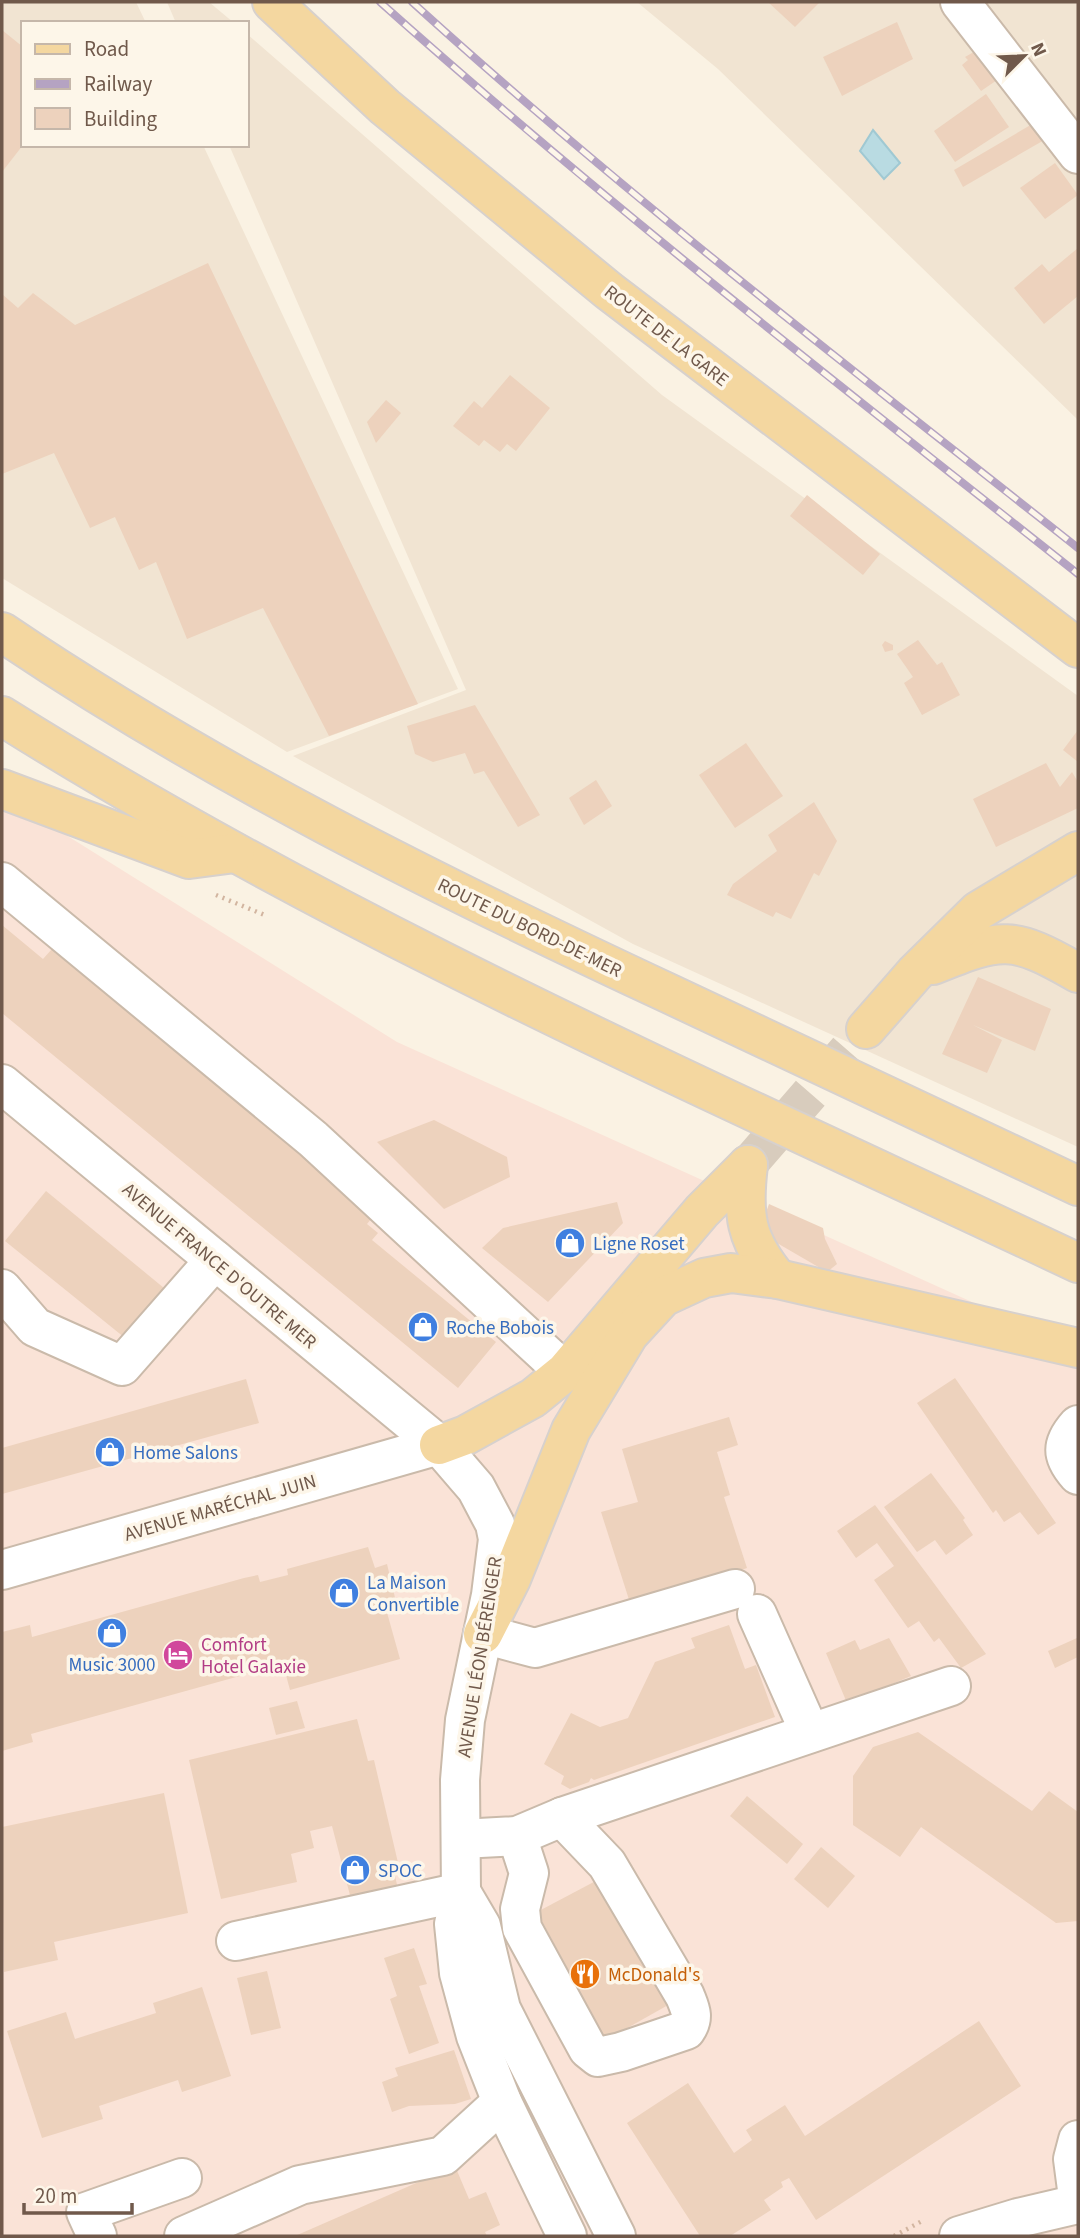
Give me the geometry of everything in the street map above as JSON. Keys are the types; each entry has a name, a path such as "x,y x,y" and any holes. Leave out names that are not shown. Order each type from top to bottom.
{"main road":[{"name":"ROUTE DE LA GARE","path":"272,2 385,107 598,282 1078,648"},
{"name":"ROUTE DU BORD-DE-MER","path":"2,632 56,669 235,775 454,891 1078,1186"},
{"path":"2,716 93,773 235,853 477,979 1078,1264"},
{"path":"2,789 189,859 235,853"},
{"path":"866,1028 915,973 978,911 1078,851"},
{"path":"915,973 981,946 1009,942 1040,951 1078,973"},
{"path":"439,1446 533,1398 565,1372 702,1211 748,1165 743,1200 745,1222 754,1247 778,1279"},
{"path":"483,1634 511,1579 571,1430 637,1325 663,1297 704,1278 731,1273 778,1279 1078,1348"}],"street":[{"path":"960,2 1078,154"},
{"path":"2,882 313,1139 565,1372"},
{"name":"AVENUE FRANCE D'OUTRE MER","path":"2,1084 439,1446"},
{"path":"2,1289 35,1327 122,1366 215,1260"},
{"path":"1078,1425 1068,1436 1063,1450 1067,1463 1078,1475"},
{"name":"AVENUE MARÉCHAL JUIN","path":"2,1570 439,1446"},
{"name":"AVENUE LÉON BÉRENGER","path":"439,1446 476,1488 495,1524 498,1539 483,1634 465,1720 460,1780 461,1892 454,1924 459,1973 476,2036 502,2102 567,2236"},
{"path":"483,1634 535,1648 746,1602 810,1733"},
{"path":"461,1839 517,1836 562,1817 951,1686"},
{"path":"517,1836 529,1873 520,1909 522,1928 588,2049 598,2057 686,2030 692,2021 691,2012 678,1984 607,1864 562,1817"},
{"path":"236,1941 461,1892"},
{"path":"461,1892 488,2015 530,2113 594,2236"},
{"path":"461,1892 481,1926 501,2009 616,2236"},
{"path":"184,2236 300,2185 443,2156 502,2102"},
{"path":"1078,2140 1073,2159 1078,2197"},
{"path":"97,2236 86,2211 182,2178"},
{"path":"958,2236 1017,2218 1078,2204"}],"shaded area":[{"path":"2,2 136,2 145,21 21,21 21,147 204,147 458,689 287,752 2,578"},
{"path":"167,2 209,2 232,21 175,21"},
{"path":"637,2 1078,2 1078,420 718,69"},
{"path":"248,35 662,395 1078,696 1078,1147 633,944 293,756 466,690 230,147 248,147"},
{"path":"2,795 397,1042 1078,1350 1078,2236 2,2236"}],"water":[{"path":"873,130 900,163 884,179 860,151"}],"building":[{"path":"768,2 820,2 795,27"},
{"path":"897,22 913,59 842,96 823,57"},
{"path":"2,30 21,45 21,147 2,172"},
{"path":"979,49 1000,78 981,91 962,65 968,60 965,57"},
{"path":"986,94 1009,127 955,162 934,131"},
{"path":"1034,123 1046,139 963,187 954,170"},
{"path":"1055,163 1078,195 1045,219 1020,188"},
{"path":"1078,248 1078,296 1044,324 1014,288 1042,264 1049,272"},
{"path":"208,263 418,704 329,736 263,608 187,639 156,562 139,570 115,517 90,528 54,453 2,474 2,294 18,308 33,293 75,325"},
{"path":"510,375 550,408 516,451 507,444 500,452 484,440 479,446 453,426 474,401 482,408"},
{"path":"386,400 401,413 376,443 367,422"},
{"path":"807,495 880,554 863,575 790,516"},
{"path":"918,640 937,665 942,662 960,695 922,715 904,683 913,677 897,654"},
{"path":"885,641 893,645 893,650 885,652 882,645"},
{"path":"475,705 540,815 518,827 484,771 474,774 465,753 433,762 415,754 407,726"},
{"path":"1078,730 1078,762 1063,750"},
{"path":"746,743 783,796 735,828 699,775"},
{"path":"1046,763 1060,787 1072,772 1078,782 1078,808 996,847 973,799"},
{"path":"596,780 612,806 584,825 569,798"},
{"path":"814,802 837,841 819,876 814,873 791,919 776,912 773,917 727,895 733,884 777,851 768,835"},
{"path":"2,925 43,959 60,940 283,1125 276,1134 375,1214 367,1224 378,1233 372,1240 496,1342 458,1388 2,1013"},
{"path":"978,977 1051,1009 1035,1051 973,1025 1002,1040 987,1073 942,1054"},
{"path":"434,1120 507,1157 510,1177 444,1209 377,1142"},
{"path":"46,1191 170,1293 130,1342 5,1241"},
{"path":"617,1202 623,1223 548,1302 482,1248 503,1228"},
{"path":"769,1204 823,1228 825,1239 837,1264 827,1272 777,1243 770,1236 764,1218"},
{"path":"955,1378 1056,1523 1038,1535 1020,1512 1004,1522 996,1510 993,1513 917,1403"},
{"path":"246,1379 259,1423 2,1494 2,1448"},
{"path":"729,1417 738,1445 717,1452 730,1495 724,1497 747,1568 632,1609 601,1512 638,1502 622,1449"},
{"path":"931,1473 965,1518 963,1520 973,1535 946,1555 935,1540 917,1552 884,1507"},
{"path":"875,1505 986,1654 961,1668 939,1638 934,1642 919,1621 908,1628 874,1580 894,1566 877,1543 856,1558 837,1531"},
{"path":"368,1547 375,1568 387,1564 397,1606 386,1609 400,1659 290,1690 283,1664 31,1734 33,1742 2,1751 2,1632 30,1625 32,1637 244,1578 258,1575 260,1582 288,1575 287,1569"},
{"path":"729,1625 745,1669 756,1665 775,1717 594,1780 591,1778 589,1782 570,1789 561,1784 564,1776 544,1764 571,1713 600,1727 628,1718 655,1662 695,1648 691,1638"},
{"path":"889,1638 911,1676 847,1703 826,1653 855,1640 860,1650"},
{"path":"1077,1638 1078,1657 1055,1668 1048,1651"},
{"path":"297,1701 305,1728 276,1735 269,1708"},
{"path":"357,1719 368,1761 374,1760 399,1867 393,1868 399,1893 352,1903 332,1826 310,1831 314,1848 291,1854 297,1882 221,1899 189,1760"},
{"path":"918,1732 1032,1811 1049,1791 1078,1812 1078,1921 1056,1923 921,1827 900,1857 853,1825 853,1776 873,1747"},
{"path":"164,1793 188,1913 54,1942 58,1960 4,1972 2,1827"},
{"path":"747,1796 803,1844 787,1864 730,1816"},
{"path":"821,1847 855,1876 828,1908 794,1879"},
{"path":"607,1875 677,2000 606,2040 537,1912"},
{"path":"414,1948 427,1984 419,1986 439,2043 409,2054 390,1999 397,1996 384,1958"},
{"path":"267,1971 281,2028 251,2035 237,1978"},
{"path":"202,1987 231,2076 182,2092 178,2080 99,2106 103,2119 42,2138 7,2031 66,2012 75,2039 156,2013 153,2003"},
{"path":"979,2021 1021,2086 816,2220 789,2178 781,2182 783,2187 764,2200 771,2210 730,2236 700,2236 627,2123 688,2083 734,2153 752,2140 746,2130 785,2105 805,2136"},
{"path":"454,2050 471,2099 455,2104 409,2106 392,2112 382,2082 398,2076 395,2068"},
{"path":"455,2166 469,2199 486,2192 500,2225 485,2232 487,2236 295,2236"}],"tunnel":[{"path":"748,1165 866,1029"}],"railway":[{"path":"380,2 638,222 1078,574"},
{"path":"412,2 657,213 1078,548"}],"place":[{"name":"Ligne Roset","path":"570,1243"},
{"name":"Roche Bobois","path":"423,1327"},
{"name":"Home Salons","path":"110,1452"},
{"name":"La Maison Convertible","path":"344,1593"},
{"name":"Music 3000","path":"112,1633"},
{"name":"Comfort Hotel Galaxie","path":"178,1655"},
{"name":"SPOC","path":"355,1870"},
{"name":"McDonald's","path":"585,1974"}]}
